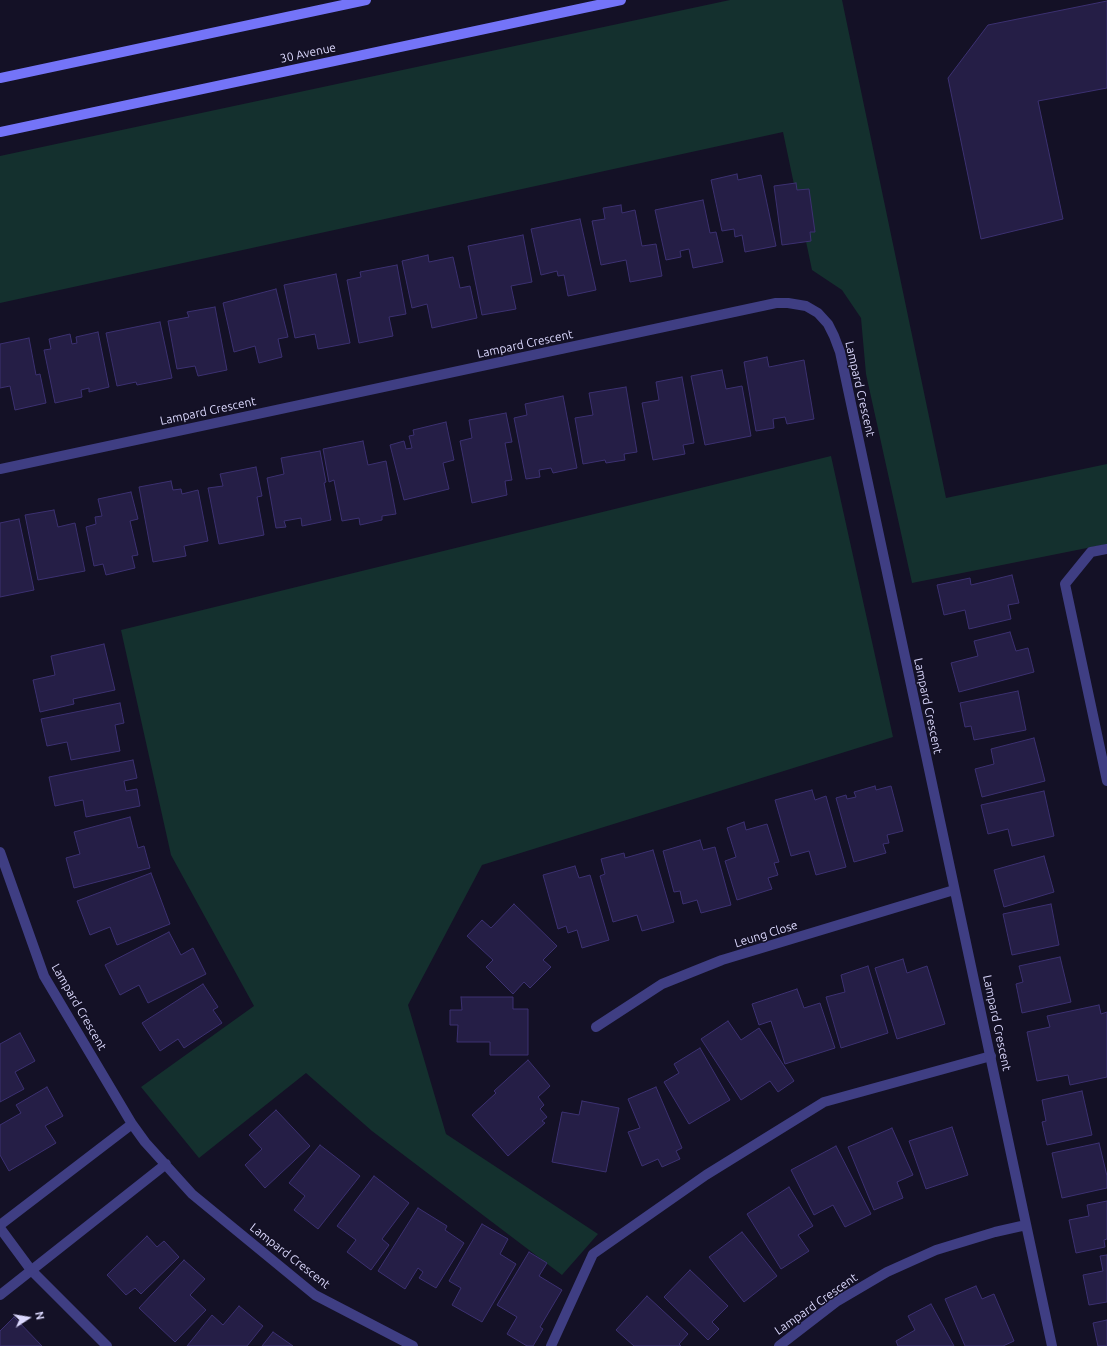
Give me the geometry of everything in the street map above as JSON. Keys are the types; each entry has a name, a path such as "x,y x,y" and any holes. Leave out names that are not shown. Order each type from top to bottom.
{"main road":[{"path":"0,78 366,0"},
{"name":"30 Avenue","path":"0,132 621,0"}],"street":[{"name":"Lampard Crescent","path":"0,469 776,303 806,306 818,313 828,324 840,352 1052,1346"},
{"path":"1107,548 1091,552 1065,584 1107,781"},
{"name":"Lampard Crescent","path":"0,852 44,976 132,1124 192,1194 315,1295 413,1346"},
{"name":"Leung Close","path":"596,1027 662,984 722,960 954,890"},
{"path":"551,1346 593,1254 706,1175 824,1102 991,1056"},
{"path":"107,1346 31,1270 0,1227 132,1124"},
{"path":"0,1295 166,1164"},
{"name":"Lampard Crescent","path":"778,1346 836,1302 887,1272 936,1250 988,1234 1026,1225"}],"green space":[{"path":"730,0 842,0 946,498 1107,464 1107,544 912,583 866,374 861,318 842,290 812,270 783,132 0,303 0,156"},
{"path":"831,456 893,737 482,865 408,1005 446,1134 598,1234 562,1275 372,1131 306,1073 199,1158 141,1087 254,1006 171,855 121,630"}],"building":[{"path":"1107,1 1107,88 1038,101 1063,219 981,239 948,78 988,25"},
{"path":"737,174 738,180 761,175 776,246 745,252 742,235 735,237 734,229 722,231 711,180"},
{"path":"796,183 797,190 809,189 815,232 810,232 811,241 782,245 774,186"},
{"path":"703,200 710,233 716,232 723,262 693,268 689,249 680,251 681,257 666,260 655,210"},
{"path":"621,205 622,213 635,210 642,246 656,244 662,276 630,282 626,260 601,265 592,221 605,219 603,208"},
{"path":"580,219 596,290 568,296 564,275 558,276 557,271 541,275 531,229"},
{"path":"523,235 532,282 511,286 516,309 482,315 468,246"},
{"path":"428,255 429,262 453,257 460,288 470,286 477,318 432,328 427,304 412,308 402,261"},
{"path":"397,265 406,314 389,317 393,336 359,343 347,280 361,277 360,272"},
{"path":"336,274 350,343 318,349 315,334 295,338 284,285"},
{"path":"276,289 288,337 278,339 282,357 259,363 255,346 234,352 223,303"},
{"path":"215,307 227,370 198,376 195,366 177,369 168,321 189,317 187,312"},
{"path":"160,322 172,378 137,385 136,382 117,386 106,333"},
{"path":"98,332 109,387 89,392 89,388 81,390 82,397 55,403 44,350 51,349 49,339 70,334 72,344 77,343 76,337"},
{"path":"29,338 36,375 40,374 46,403 15,410 10,386 0,388 0,344"},
{"path":"767,357 769,367 804,360 814,419 787,424 785,417 773,419 774,428 756,431 744,362"},
{"path":"722,370 726,389 742,386 751,436 705,445 691,376"},
{"path":"682,377 694,443 683,445 685,454 653,460 642,403 659,400 656,382"},
{"path":"626,387 637,452 624,454 625,460 606,463 605,460 583,464 575,418 593,415 589,393"},
{"path":"563,396 577,468 553,473 551,468 539,470 540,477 526,479 514,418 527,415 525,404"},
{"path":"506,413 512,442 505,443 512,480 505,481 507,495 472,503 460,441 472,438 469,420"},
{"path":"446,422 454,460 443,463 449,489 404,500 390,445 404,441 406,449 412,448 409,436 414,435 413,430"},
{"path":"363,441 368,465 386,461 396,514 382,516 382,520 360,525 359,518 342,521 334,480 329,482 323,449"},
{"path":"320,451 331,520 302,526 301,518 284,521 286,527 276,528 267,478 284,474 281,458"},
{"path":"256,467 262,496 257,497 264,535 219,544 208,488 223,486 220,474"},
{"path":"171,481 173,490 181,489 182,494 198,490 208,541 184,546 186,556 153,562 139,487"},
{"path":"131,492 138,519 130,521 138,555 132,556 135,568 106,575 103,564 94,566 86,527 96,524 95,517 102,516 98,499"},
{"path":"54,510 58,527 75,523 85,571 38,580 25,515"},
{"path":"19,519 34,590 0,597 0,523"},
{"path":"1012,575 1019,603 1008,605 1011,619 969,629 965,610 944,615 937,585 970,578 971,585"},
{"path":"1010,632 1016,651 1028,648 1034,672 959,692 951,663 978,656 974,641"},
{"path":"104,644 115,690 73,699 74,704 40,712 33,680 55,675 51,656"},
{"path":"1018,691 1026,730 974,740 971,726 965,727 960,703"},
{"path":"120,703 124,723 115,725 120,751 71,760 67,742 47,746 41,719"},
{"path":"1034,738 1045,781 982,797 975,769 994,764 991,749"},
{"path":"133,760 137,778 124,781 126,791 137,789 140,806 86,817 83,800 55,806 49,777"},
{"path":"875,786 876,790 891,786 903,831 887,835 889,843 883,844 886,853 854,862 836,798 846,795 847,799 856,797 854,792"},
{"path":"812,790 815,800 826,796 846,867 816,875 809,851 791,856 775,800"},
{"path":"1044,791 1054,836 1012,846 1008,829 988,834 981,805"},
{"path":"130,817 138,848 144,846 150,868 74,888 66,858 80,854 74,832"},
{"path":"744,822 746,830 767,824 779,862 774,863 778,875 768,878 772,889 737,900 725,861 736,857 727,828"},
{"path":"700,840 703,850 715,847 731,905 701,913 697,900 683,904 680,891 674,892 663,851"},
{"path":"653,850 674,922 642,931 637,915 613,922 600,876 605,874 601,859 624,853 625,858"},
{"path":"1044,856 1054,892 1004,907 994,870"},
{"path":"575,866 579,878 590,875 609,940 582,948 577,930 568,933 566,926 558,929 543,875"},
{"path":"151,873 170,924 117,945 110,927 90,935 77,901"},
{"path":"514,904 557,946 543,960 551,967 530,988 524,982 513,994 486,967 493,960 467,936 482,920 491,928"},
{"path":"1051,904 1059,945 1012,955 1003,914"},
{"path":"169,932 181,955 193,948 206,974 148,1003 139,985 120,995 105,965"},
{"path":"1060,957 1071,1002 1022,1013 1016,984 1023,982 1019,966"},
{"path":"903,959 907,973 927,966 945,1024 897,1039 875,968"},
{"path":"868,966 888,1033 841,1048 826,997 845,992 841,975"},
{"path":"203,984 218,1007 213,1010 222,1023 184,1048 178,1039 160,1051 142,1023"},
{"path":"797,989 804,1008 820,1003 835,1048 785,1064 771,1021 759,1025 752,1004"},
{"path":"461,997 513,997 513,1009 528,1009 528,1055 490,1055 490,1042 457,1042 458,1025 450,1025 450,1010 462,1010"},
{"path":"1099,1005 1101,1014 1107,1012 1107,1077 1070,1085 1068,1075 1037,1081 1027,1032 1050,1027 1047,1016"},
{"path":"728,1021 741,1040 759,1028 794,1081 778,1092 770,1081 741,1100 701,1039"},
{"path":"20,1033 35,1061 15,1072 24,1089 0,1102 0,1044"},
{"path":"700,1048 730,1100 689,1124 664,1082 679,1073 674,1064"},
{"path":"528,1060 550,1086 538,1097 544,1105 540,1109 547,1117 542,1121 545,1123 508,1156 472,1115 496,1093 494,1091"},
{"path":"47,1087 63,1116 45,1126 56,1143 9,1171 0,1155 0,1125 21,1113 16,1105"},
{"path":"656,1087 682,1148 676,1151 680,1159 662,1167 658,1159 642,1166 628,1132 640,1128 628,1099"},
{"path":"1082,1091 1092,1135 1047,1145 1042,1122 1046,1121 1042,1100"},
{"path":"582,1101 619,1108 606,1172 552,1162 562,1112 579,1115"},
{"path":"276,1110 310,1146 265,1188 245,1165 262,1149 249,1135"},
{"path":"952,1127 968,1175 926,1189 909,1141"},
{"path":"892,1128 913,1175 897,1182 903,1198 874,1210 848,1147"},
{"path":"1099,1143 1107,1176 1107,1188 1062,1198 1052,1153"},
{"path":"320,1145 360,1176 318,1229 294,1210 305,1196 289,1183"},
{"path":"836,1146 871,1214 845,1227 833,1205 814,1215 791,1170"},
{"path":"374,1176 409,1203 382,1239 389,1245 371,1270 347,1252 356,1240 337,1226"},
{"path":"789,1187 813,1226 798,1235 809,1251 781,1269 747,1214"},
{"path":"1107,1201 1107,1239 1104,1240 1105,1247 1076,1253 1069,1220 1089,1216 1087,1205"},
{"path":"418,1208 447,1226 445,1230 464,1243 436,1288 419,1278 423,1272 418,1268 405,1289 378,1271"},
{"path":"482,1224 508,1239 500,1254 516,1264 482,1322 452,1305 461,1288 449,1281"},
{"path":"742,1232 777,1276 744,1302 709,1257"},
{"path":"147,1236 157,1247 164,1241 179,1257 141,1294 135,1288 126,1295 107,1275"},
{"path":"529,1252 547,1263 539,1276 562,1290 540,1327 543,1329 533,1346 527,1346 507,1334 517,1317 497,1305"},
{"path":"1107,1255 1107,1302 1089,1305 1083,1275 1103,1271 1100,1256"},
{"path":"184,1260 205,1279 190,1295 206,1310 175,1342 139,1308"},
{"path":"690,1270 728,1306 712,1322 719,1329 708,1340 664,1297"},
{"path":"976,1286 982,1299 994,1294 1014,1341 1003,1346 965,1346 945,1299"},
{"path":"647,1296 688,1334 679,1344 681,1346 634,1346 616,1330"},
{"path":"931,1304 954,1346 898,1346 896,1341 915,1330 908,1316"},
{"path":"239,1306 263,1326 247,1346 187,1346 212,1315 223,1325"},
{"path":"14,1317 42,1346 0,1346 0,1331"},
{"path":"1107,1320 1107,1346 1098,1346 1093,1323"},
{"path":"273,1332 293,1346 262,1346"}]}
